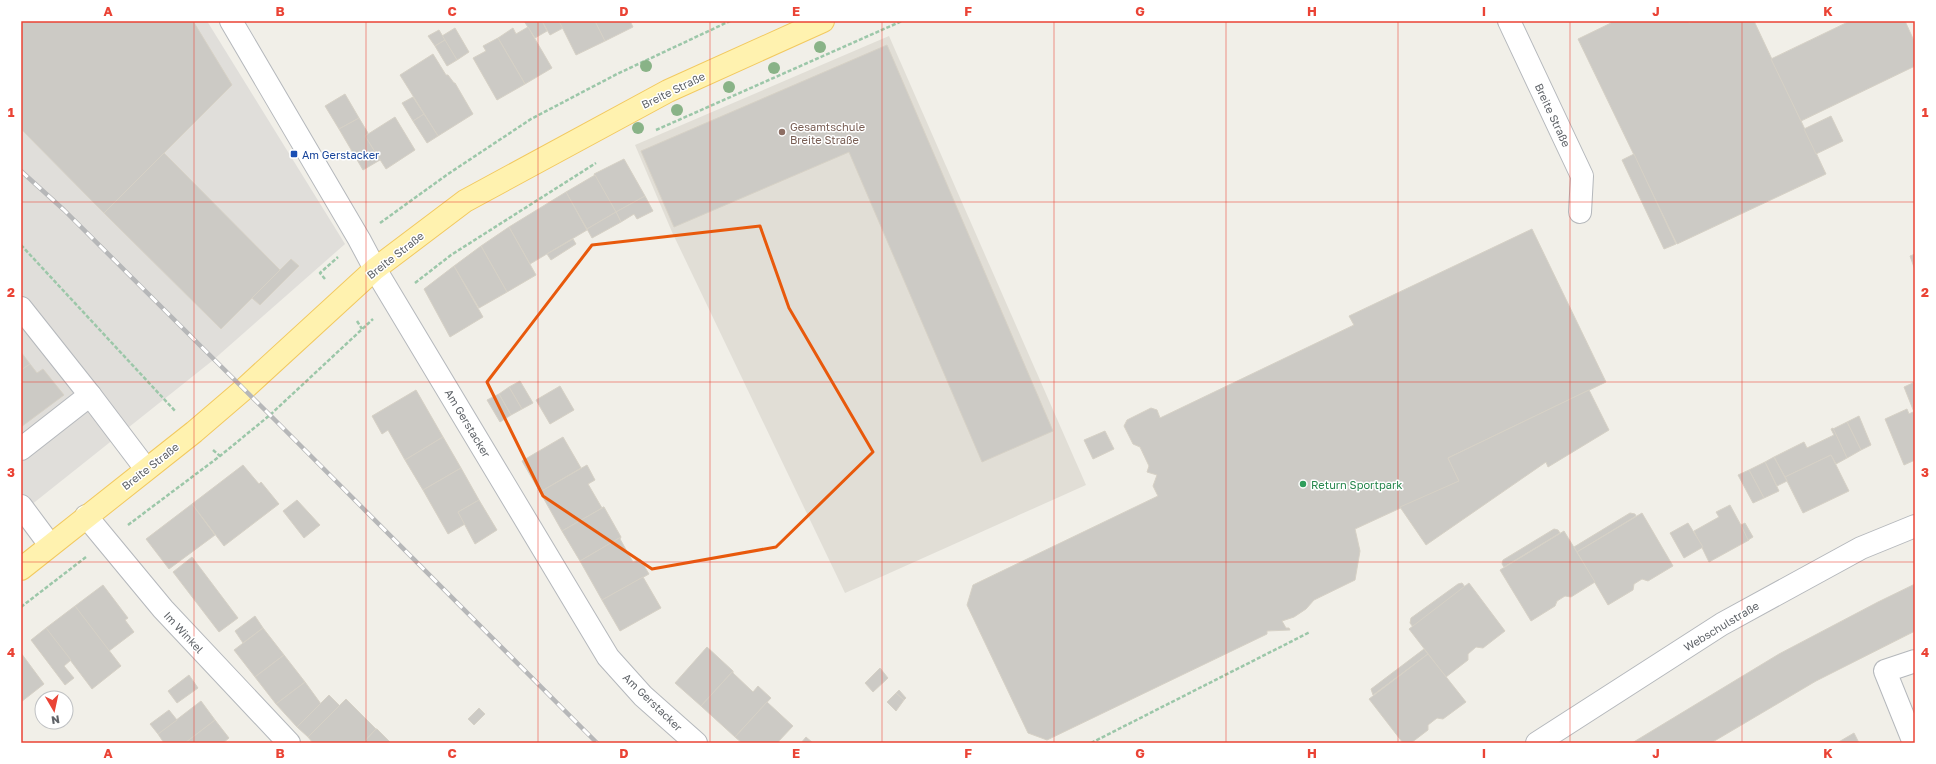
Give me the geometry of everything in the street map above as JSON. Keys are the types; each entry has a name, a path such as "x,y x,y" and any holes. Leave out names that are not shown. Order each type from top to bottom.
{"main road":[{"name":"Breite Straße","path":"21,568 194,432 243,390 375,270 465,201 668,91 823,21"}],"street":[{"name":"Am Gerstacker","path":"231,21 359,239 375,270 608,656 643,696 696,743"},
{"name":"Breite Straße","path":"1510,21 1582,176 1580,212"},
{"path":"21,308 90,395 146,470"},
{"path":"21,449 90,395"},
{"path":"21,506 50,545"},
{"name":"Im Winkel","path":"86,516 163,609 289,743"},
{"name":"Webschulstraße","path":"1537,743 1722,624 1860,548 1915,526"},
{"path":"1914,743 1885,671 1915,661"}],"path":[{"path":"320,273 359,239 448,174 531,120 617,74 730,21"},
{"path":"653,132 902,21"},
{"path":"393,300 451,255 598,162"},
{"path":"21,245 194,432 220,456"},
{"path":"21,607 220,456 270,415 362,329"},
{"path":"1091,743 1310,632"}],"highlighted area":[{"path":"760,226 789,308 873,452 776,547 652,569 543,496 487,382 592,245"}],"shaded area":[{"path":"21,21 207,21 345,244 212,361 21,513"},
{"path":"889,36 1086,485 845,593 672,232 635,145"}],"building":[{"path":"21,21 193,21 232,85 104,213 21,129"},
{"path":"524,21 542,21 547,31 535,38"},
{"path":"542,21 559,21 563,28 550,35"},
{"path":"559,21 595,21 605,41 576,55"},
{"path":"595,21 630,21 633,27 605,41"},
{"path":"1610,21 1688,21 1689,23 1694,21 1754,21 1826,174 1677,244 1578,39 1611,23"},
{"path":"1850,21 1905,21 1915,43 1915,66 1801,121 1771,59"},
{"path":"528,27 552,68 525,84 498,38 513,28 516,34"},
{"path":"455,28 469,52 457,60 442,36"},
{"path":"439,30 445,40 435,46 428,36"},
{"path":"498,38 525,84 497,100 473,58 486,51 483,46"},
{"path":"445,40 457,60 447,66 435,46"},
{"path":"887,45 1053,431 982,462 849,152 674,227 641,151"},
{"path":"433,54 446,75 448,75 455,83 473,114 438,136 400,75"},
{"path":"345,94 359,118 339,129 325,106"},
{"path":"413,97 424,114 413,121 402,103"},
{"path":"424,114 438,136 427,143 413,121"},
{"path":"1831,116 1843,141 1816,154 1804,129"},
{"path":"395,117 415,150 386,169 365,136"},
{"path":"359,118 368,133 365,136 380,160 363,170 339,129"},
{"path":"164,153 280,270 221,329 104,213"},
{"path":"1634,154 1676,244 1664,249 1622,160"},
{"path":"624,159 645,196 616,212 594,174"},
{"path":"595,175 616,212 587,229 566,192"},
{"path":"566,192 587,230 530,264 509,227"},
{"path":"645,196 653,211 637,219 634,214 621,222 616,212"},
{"path":"616,212 621,222 592,238 587,229"},
{"path":"509,227 536,275 507,292 481,246"},
{"name":"Return Sportpark","path":"1532,229 1606,382 1448,458 1459,481 1355,529 1360,551 1355,580 1314,600 1306,609 1294,617 1282,621 1286,628 1289,628 1290,630 1267,631 1267,634 1047,740 1028,733 967,605 973,585 1158,496 1153,486 1157,475 1147,472 1149,466 1140,447 1133,444 1124,426 1127,420 1151,408 1157,410 1160,418 1354,325 1349,316"},
{"path":"573,239 576,244 551,260 547,254"},
{"path":"481,246 507,292 479,308 454,266"},
{"path":"1915,254 1915,270 1910,256"},
{"path":"291,259 299,266 260,305 252,298"},
{"path":"454,266 483,317 450,337 424,289"},
{"path":"21,352 30,364 21,370"},
{"path":"30,364 37,373 43,369 64,395 21,427 21,370"},
{"path":"520,381 533,403 522,409 509,387"},
{"path":"1915,382 1915,411 1914,412 1904,387"},
{"path":"560,386 574,410 550,424 536,400"},
{"path":"509,387 522,409 511,415 499,394"},
{"path":"416,390 443,437 405,460 388,430 382,434 372,416"},
{"path":"1589,390 1609,430 1548,467 1546,462 1426,545 1400,507 1459,481 1448,458"},
{"path":"499,394 511,415 500,422 487,400"},
{"path":"1907,409 1909,414 1915,411 1915,460 1904,465 1885,419"},
{"path":"1859,416 1871,445 1861,450 1847,422"},
{"path":"1847,422 1861,450 1847,458 1833,429"},
{"path":"1833,428 1847,458 1836,464 1831,455 1785,477 1774,457 1804,442 1807,448 1834,435 1831,429"},
{"path":"1105,431 1114,449 1093,459 1084,440"},
{"path":"443,437 461,468 423,490 405,460"},
{"path":"563,437 581,468 540,492 522,461"},
{"path":"1831,455 1849,491 1803,513 1785,477"},
{"path":"1774,457 1787,481 1777,486 1765,462"},
{"path":"1765,462 1779,491 1764,498 1749,470"},
{"path":"243,465 259,484 261,482 279,504 224,546 192,504"},
{"path":"587,465 595,480 588,484 602,508 604,507 562,531 540,492"},
{"path":"461,468 479,500 458,512 465,524 448,534 423,490"},
{"path":"1749,470 1764,498 1753,503 1738,475"},
{"path":"297,500 320,525 304,538 283,511"},
{"path":"479,500 497,530 475,544 458,512"},
{"path":"192,504 215,535 169,569 146,539"},
{"path":"1730,505 1749,540 1709,562 1694,531 1719,517 1716,512"},
{"path":"604,507 621,537 580,561 562,531"},
{"path":"1630,513 1635,514 1636,516 1577,552 1574,547"},
{"path":"1642,513 1673,566 1648,581 1642,579 1634,584 1633,590 1608,605 1577,552"},
{"path":"1688,523 1703,547 1684,558 1670,533"},
{"path":"1745,523 1753,537 1748,540 1741,525"},
{"path":"1554,529 1558,530 1560,533 1504,567 1502,564 1503,560"},
{"path":"1564,531 1595,582 1571,597 1565,596 1557,601 1555,606 1531,621 1500,570"},
{"path":"621,537 620,539 633,562 640,559 649,574 602,600 580,561"},
{"path":"192,557 238,618 219,632 173,572"},
{"path":"643,577 661,608 620,631 602,600"},
{"path":"1462,583 1465,587 1413,627 1410,623 1411,618 1458,584"},
{"path":"1469,583 1505,631 1483,648 1476,647 1468,654 1468,660 1446,677 1409,629"},
{"path":"1915,584 1915,631 1816,681 1711,743 1632,743 1779,654"},
{"path":"103,585 128,618 125,620 134,632 109,651 75,606"},
{"path":"75,606 121,666 92,689 46,628"},
{"path":"255,616 263,628 243,643 235,631"},
{"path":"46,628 71,660 64,666 74,678 65,685 31,640"},
{"path":"263,628 284,655 255,677 234,650"},
{"path":"707,647 733,671 701,706 675,683"},
{"path":"1424,649 1428,654 1373,695 1371,689"},
{"path":"21,653 44,684 36,690 34,690 34,692 21,702"},
{"path":"1428,654 1466,702 1443,719 1437,718 1428,725 1428,730 1411,743 1403,743 1369,699"},
{"path":"284,655 305,682 276,704 255,677"},
{"path":"880,668 888,678 873,692 865,683"},
{"path":"733,671 733,673 753,692 758,686 771,698 735,737 701,706"},
{"path":"189,675 198,688 177,703 168,691"},
{"path":"305,682 321,704 297,727 276,704"},
{"path":"899,690 906,698 904,700 896,693"},
{"path":"896,693 904,700 896,711 887,702"},
{"path":"329,695 340,706 308,737 297,727"},
{"path":"346,699 376,729 363,743 313,743 308,737"},
{"path":"201,701 215,720 185,743 164,743 158,734"},
{"path":"767,702 793,726 777,743 742,743 735,737"},
{"path":"479,708 485,714 474,725 468,719"},
{"path":"169,710 177,720 158,734 150,724"},
{"path":"215,720 229,738 223,743 185,743"},
{"path":"377,729 391,743 363,743"},
{"path":"1854,733 1859,743 1837,743"},
{"path":"806,737 813,743 801,743"}],"railway":[{"path":"21,171 64,210 597,743"}],"place":[{"name":"Gesamtschule Breite Straße","path":"782,132"},
{"name":"Am Gerstacker","path":"294,154"},
{"name":"Return Sportpark","path":"1303,484"}]}
